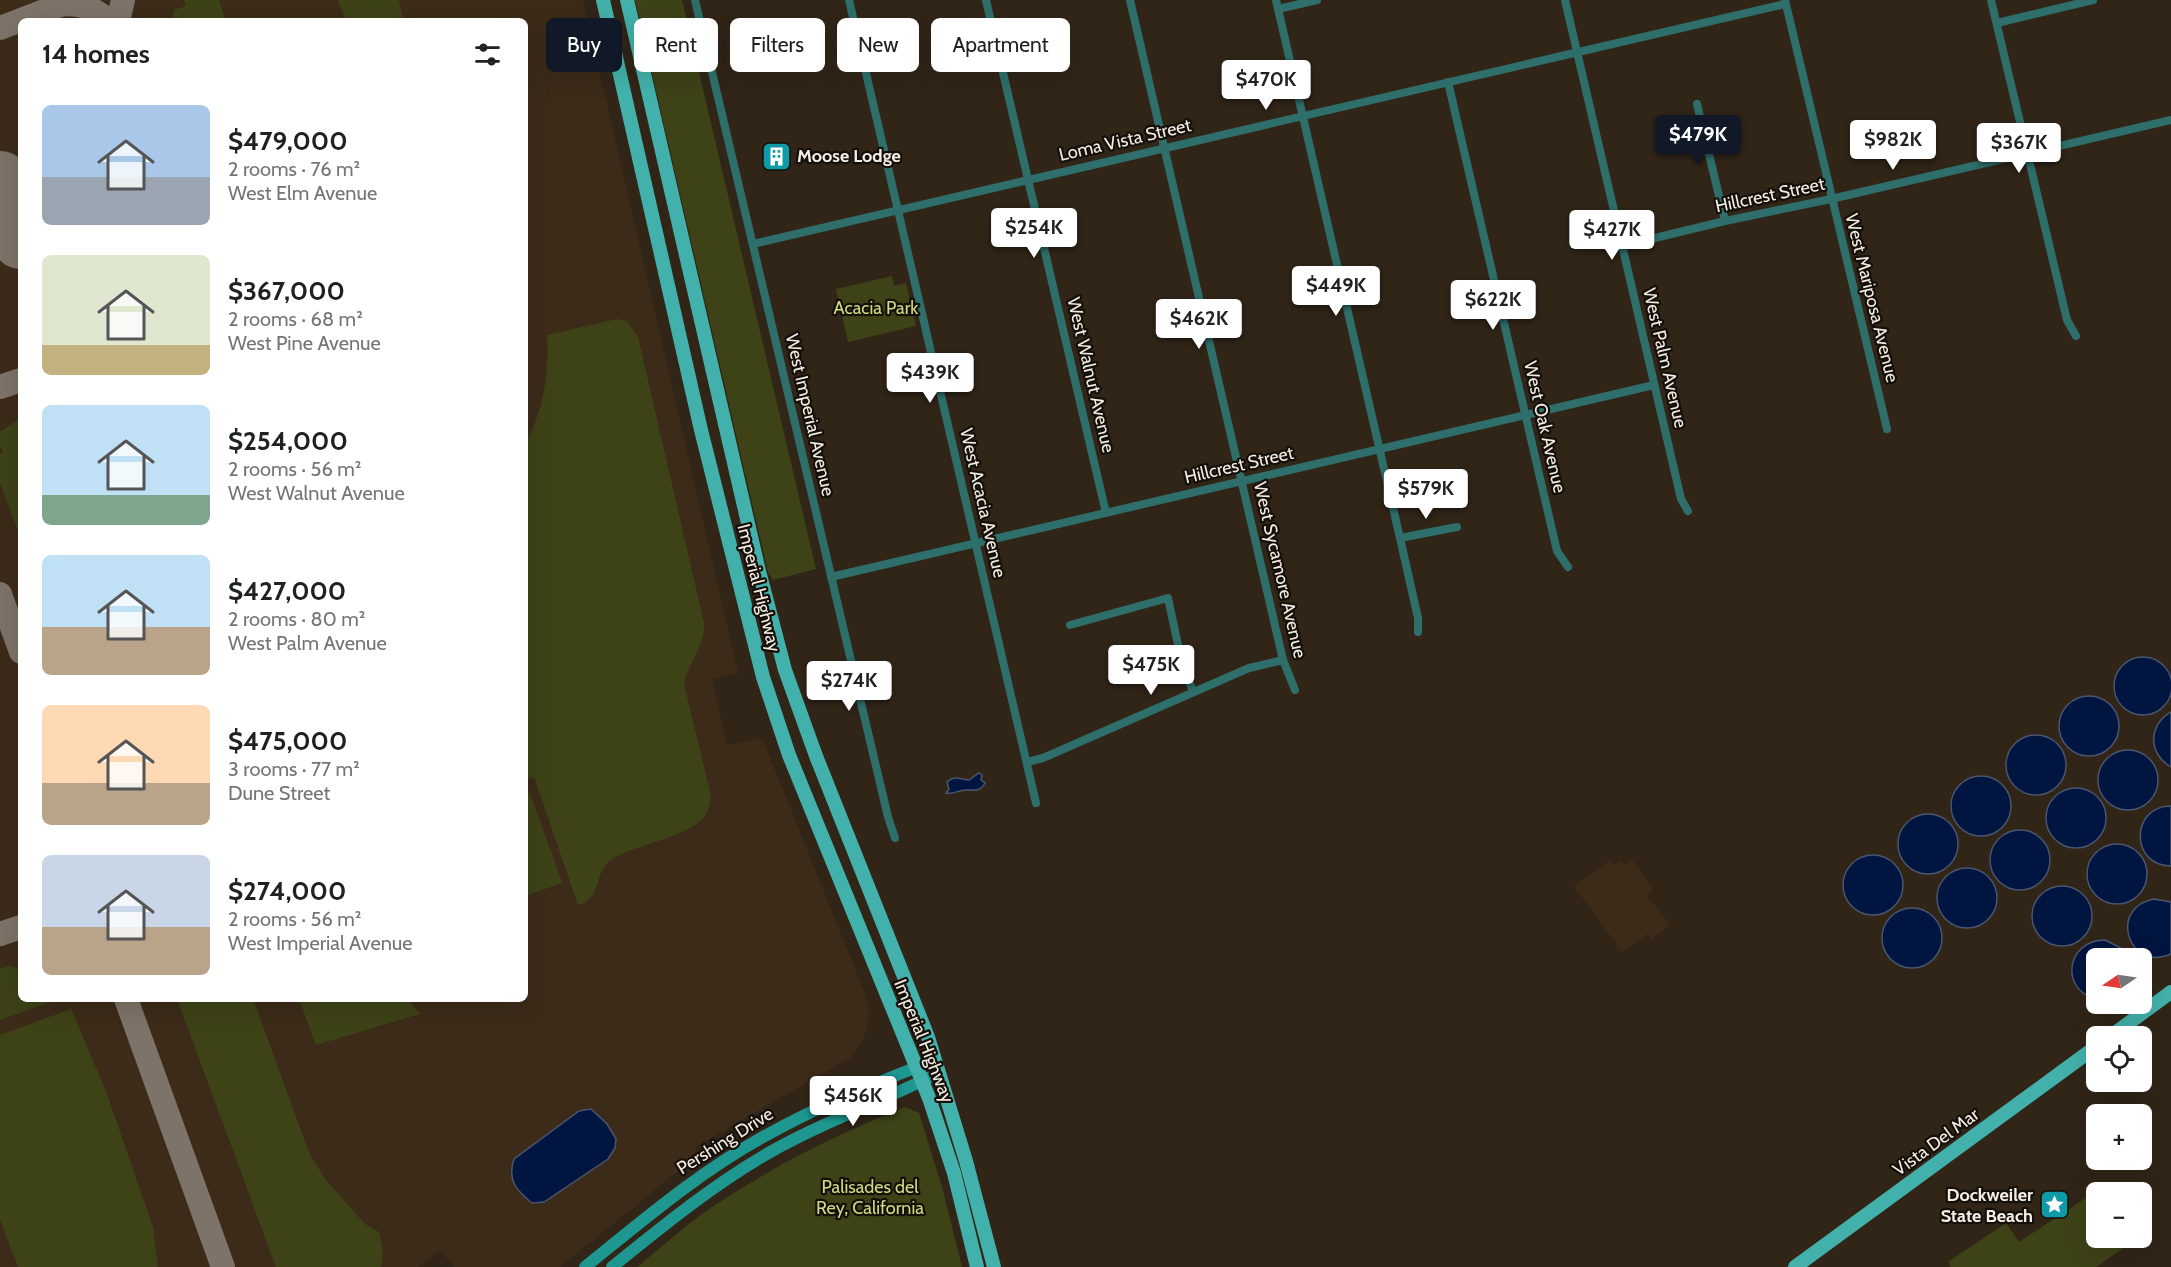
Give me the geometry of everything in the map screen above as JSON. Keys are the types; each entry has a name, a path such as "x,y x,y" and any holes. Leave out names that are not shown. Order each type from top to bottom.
{"main road":[{"name":"Imperial Highway","path":"603,0 760,668 789,755 923,1081 954,1173 978,1267"},
{"name":"Imperial Highway","path":"627,0 762,586 785,670 919,1013 979,1206 994,1267"},
{"path":"728,537 735,543 745,583 749,587 762,586"},
{"path":"2124,1026 2171,992"},
{"name":"Vista Del Mar","path":"1795,1267 2086,1055"},
{"name":"Pershing Drive","path":"585,1267 683,1189 762,1137 818,1108 916,1067 936,1066"},
{"name":"Pershing Drive","path":"612,1267 693,1202 772,1151 825,1123 923,1081 936,1066"}],"street":[{"name":"West Imperial Avenue","path":"695,0 888,818 895,838"},
{"name":"West Acacia Avenue","path":"849,0 1036,803"},
{"name":"West Walnut Avenue","path":"986,0 1106,513"},
{"name":"West Sycamore Avenue","path":"1130,0 1283,660 1295,690"},
{"path":"1317,0 1277,4 1418,618 1418,632"},
{"name":"West Palm Avenue","path":"1565,0 1681,499 1688,511"},
{"path":"1991,0 2067,320 2076,336"},
{"path":"1997,23 2093,0"},
{"name":"Loma Vista Street","path":"753,244 1785,2"},
{"name":"West Mariposa Avenue","path":"1785,2 1887,429"},
{"name":"West Oak Avenue","path":"1448,82 1557,551 1568,567"},
{"path":"1697,104 1725,221"},
{"name":"Hillcrest Street","path":"1622,246 2171,120"},
{"name":"Hillcrest Street","path":"831,577 1654,385"},
{"path":"1400,538 1457,527"},
{"path":"1070,626 1168,598 1184,669 1193,691"},
{"path":"1028,762 1043,758 1249,668 1283,660"}],"shaded area":[{"path":"0,0 583,0 587,18 546,18 546,72 600,72 738,673 712,679 727,745 762,738 866,996 869,1012 867,1030 850,1058 695,1147 699,1154 560,1267 454,1267 440,1250 418,1267 0,1267"},
{"path":"1632,860 1654,889 1647,895 1670,925 1652,939 1647,934 1622,952 1574,886 1609,861 1613,866 1620,861 1624,865"}],"green space":[{"path":"184,0 219,0 225,18 173,18 174,10 186,6"},
{"path":"338,0 399,0 402,18 345,18"},
{"path":"635,0 682,0 686,18 639,18"},
{"path":"652,72 699,72 816,569 773,580 768,572"},
{"name":"Acacia Park","path":"892,276 894,286 906,283 916,326 848,342 836,289"},
{"path":"617,319 627,321 638,337 704,623 702,639 684,684 711,796 707,812 697,824 687,830 612,859 602,870 591,897 578,905 534,777 528,779 528,438 537,418 544,392 547,335"},
{"path":"18,420 18,531 0,483 0,454 3,453 0,445 0,432"},
{"path":"528,793 530,793 562,883 528,895"},
{"path":"9,966 18,968 18,1002 51,1002 0,1020 0,969"},
{"path":"178,1002 254,1002 310,1155 326,1180 365,1224 379,1232 383,1253 381,1267 276,1267"},
{"path":"300,1002 410,1002 420,1014 316,1045"},
{"path":"71,1009 106,1091 153,1227 158,1267 18,1267 0,1220 0,1035"},
{"name":"Palisades del Rey, California","path":"905,1107 919,1113 942,1187 962,1267 637,1267 696,1219 753,1181 827,1141"},
{"path":"2086,1198 2086,1248 2124,1248 2096,1267 1951,1267 1948,1262 2006,1223 2019,1242"}],"water":[{"path":"2137,657 2149,657 2159,661 2168,670 2172,692 2164,707 2149,715 2137,715 2127,711 2118,702 2114,692 2114,680 2118,670 2127,661"},
{"path":"2089,696 2110,705 2119,726 2110,747 2089,756 2068,747 2059,726 2068,705"},
{"path":"2171,712 2171,767 2158,755 2154,739 2158,724"},
{"path":"2036,735 2057,744 2066,765 2057,786 2036,795 2015,786 2006,765 2015,744"},
{"path":"2128,750 2149,759 2158,780 2149,801 2128,810 2107,801 2098,780 2107,759"},
{"path":"979,773 982,775 981,780 985,783 979,789 946,793 949,789 947,782 950,780 957,778 969,780"},
{"path":"1981,776 2002,785 2011,806 2002,827 1981,836 1960,827 1951,806 1960,785"},
{"path":"2076,788 2097,797 2106,818 2097,839 2076,848 2055,839 2046,818 2055,797"},
{"path":"2171,806 2171,866 2158,863 2148,857 2142,847 2140,836 2142,825 2148,815 2158,809"},
{"path":"1928,814 1949,823 1958,844 1949,865 1928,874 1907,865 1898,844 1907,823"},
{"path":"2020,830 2041,839 2050,860 2041,881 2020,890 1999,881 1990,860 1999,839"},
{"path":"2117,844 2138,853 2147,874 2138,895 2117,904 2096,895 2087,874 2096,853"},
{"path":"1873,855 1894,864 1903,885 1894,906 1873,915 1852,906 1843,885 1852,864"},
{"path":"1967,868 1988,877 1997,898 1988,919 1967,928 1946,919 1937,898 1946,877"},
{"path":"2062,886 2083,895 2092,916 2083,937 2062,946 2041,937 2032,916 2041,895"},
{"path":"2154,899 2171,902 2171,954 2152,956 2152,948 2135,947 2129,937 2128,925 2131,914 2140,904"},
{"path":"1912,908 1933,917 1942,938 1933,959 1912,968 1891,959 1882,938 1891,917"},
{"path":"2105,940 2121,948 2086,948 2086,994 2077,986 2072,966 2082,948 2092,942"},
{"path":"591,1109 607,1124 616,1139 615,1148 608,1159 544,1202 532,1203 514,1184 512,1166 514,1159 579,1111"}],"taxiway":[{"path":"26,18 73,0"},
{"path":"119,18 123,0"},
{"path":"57,5 71,4 84,7 104,18"},
{"path":"0,28 18,21"},
{"path":"0,387 18,381"},
{"path":"0,594 18,644"},
{"path":"0,934 18,928"},
{"path":"127,1002 223,1267"}],"runway":[{"path":"0,181 18,231"}],"place":[{"name":"Moose Lodge","path":"776,156"},
{"name":"Dockweiler State Beach","path":"2054,1205"}]}
